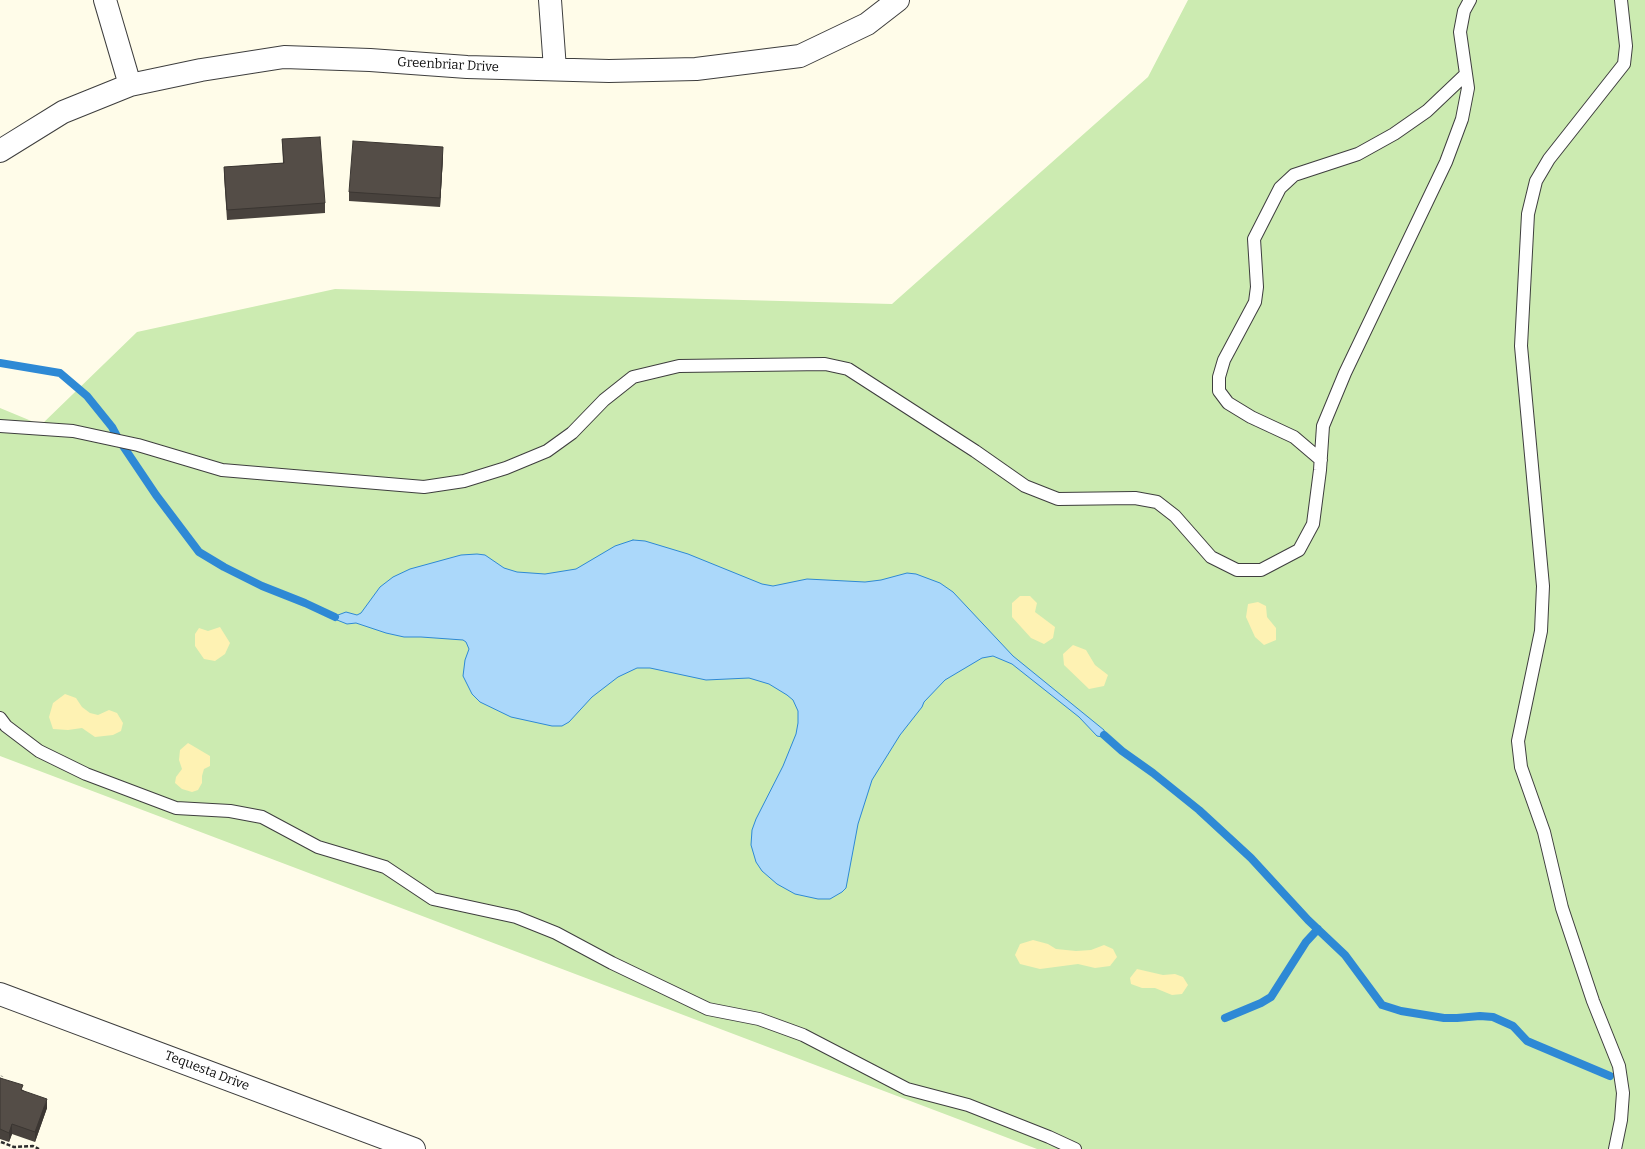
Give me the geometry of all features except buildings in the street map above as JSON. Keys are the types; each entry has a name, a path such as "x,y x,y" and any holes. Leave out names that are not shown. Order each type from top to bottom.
{"street":[{"path":"105,0 130,85"},
{"path":"550,0 555,69"},
{"name":"Greenbriar Drive","path":"0,151 63,112 130,85 201,70 284,57 370,60 467,67 609,71 696,69 800,56 867,24 898,0"},
{"name":"Tequesta Drive","path":"0,994 414,1149"}],"lane":[{"path":"0,426 73,431 138,445 222,470 424,487 464,481 506,468 548,451 572,433 604,400 633,377 679,366 825,364 848,369 975,451 1025,486 1058,499 1134,498 1157,502 1175,516 1210,557 1237,570 1261,570 1299,550 1313,524 1321,460 1323,426 1345,373 1446,162 1462,118 1468,88 1460,32 1464,11 1470,0"},
{"path":"1615,1149 1621,1120 1623,1093 1619,1066 1593,1001 1562,908 1544,832 1521,767 1518,741 1541,631 1543,586 1521,346 1528,214 1536,181 1549,159 1624,64 1626,46 1621,0"},
{"path":"1321,460 1294,437 1250,417 1228,403 1219,391 1218,377 1224,360 1255,302 1258,287 1254,239 1280,188 1294,175 1358,154 1394,134 1427,111 1466,74"},
{"path":"0,718 6,726 39,750 86,774 176,808 230,811 262,818 318,847 385,867 433,899 516,917 556,933 612,963 708,1009 759,1019 803,1035 907,1088 968,1105 1049,1137 1075,1149"}],"path":[{"path":"0,1082 2,1076"},
{"path":"0,1142 14,1147 33,1146 39,1149"}],"green space":[{"path":"1188,0 1645,0 1645,1149 1037,1149 0,756 0,408 41,425 137,332 335,289 892,304 1148,77"}],"sand":[{"path":"1020,596 1030,596 1037,603 1035,612 1055,627 1053,638 1044,644 1031,638 1012,617 1012,603"},
{"path":"1258,602 1266,606 1267,617 1276,628 1276,640 1264,645 1255,637 1246,617 1248,604"},
{"path":"220,627 230,643 225,654 215,661 204,659 195,646 195,634 199,628 208,631"},
{"path":"1073,645 1086,650 1095,665 1108,675 1104,686 1089,689 1064,665 1063,654"},
{"path":"65,694 76,698 82,707 90,713 98,715 109,710 117,713 123,723 121,731 113,735 95,737 82,728 68,730 53,729 49,717 53,703"},
{"path":"188,743 210,756 210,766 204,769 202,783 198,790 192,792 182,789 175,783 176,777 182,769 179,760 180,750"},
{"path":"1033,940 1048,944 1056,949 1076,951 1091,950 1104,945 1113,949 1117,957 1110,966 1095,968 1078,964 1040,969 1020,964 1015,955 1020,944"},
{"path":"1137,969 1163,975 1175,974 1183,977 1188,985 1182,994 1172,995 1155,988 1142,988 1131,984 1130,978"}],"water":[{"path":"633,540 645,541 688,554 762,584 773,586 807,579 865,582 881,580 907,573 916,574 940,583 953,592 1013,656 1104,730 1105,734 1102,737 1097,736 1079,717 1012,664 993,656 982,658 945,680 924,702 922,707 900,735 872,780 858,824 846,888 830,899 818,899 795,894 777,884 762,871 756,862 751,845 752,830 756,819 783,766 796,734 798,723 798,711 793,700 769,684 749,678 706,680 650,668 637,668 618,677 592,697 569,722 562,726 552,726 511,717 480,702 472,694 463,676 465,660 469,649 466,642 463,640 404,637 356,623 347,624 337,620 335,617 346,612 357,615 361,613 380,587 393,577 410,569 461,555 485,555 504,568 517,572 545,574 576,569 615,546"}],"waterway":[{"path":"0,363 60,373 87,396 112,427 156,495 199,552 224,567 262,586 335,617"},
{"path":"1104,735 1122,751 1153,773 1199,810 1251,858 1308,920 1345,955 1382,1005 1401,1011 1444,1018 1480,1016 1493,1017 1513,1026 1527,1041 1610,1076"},
{"path":"1225,1018 1261,1003 1271,997 1306,942 1318,929"}]}
